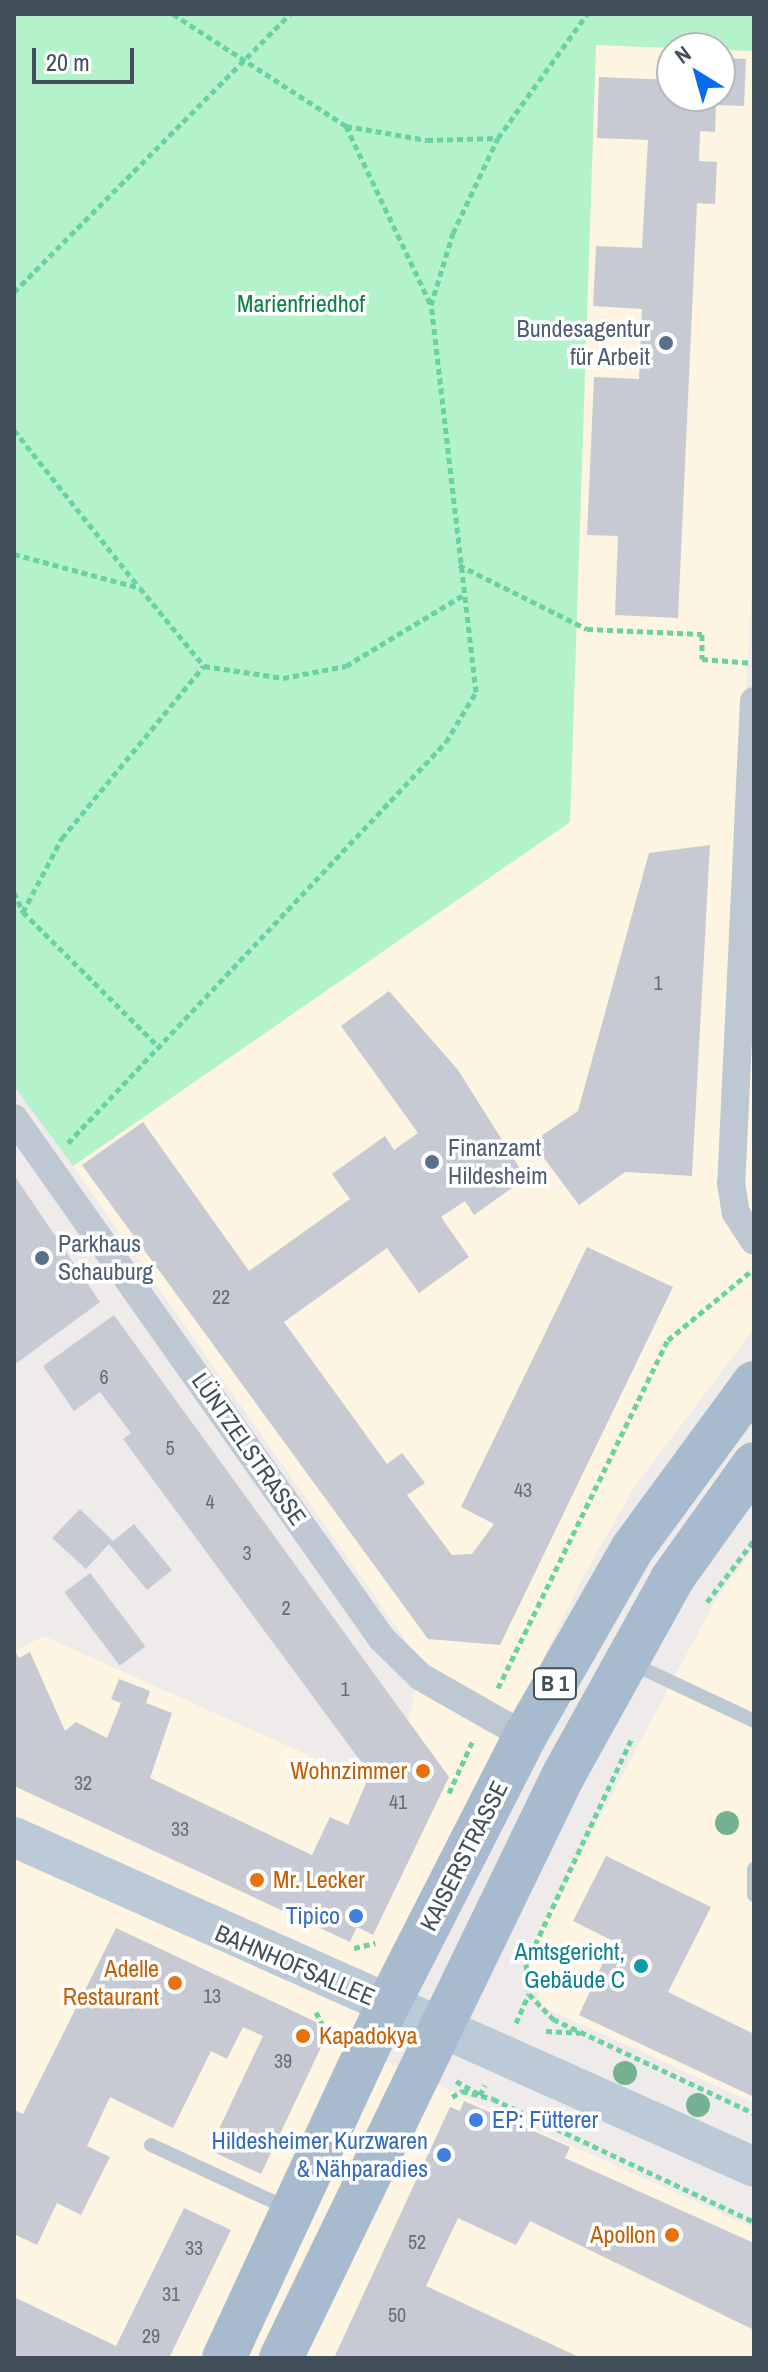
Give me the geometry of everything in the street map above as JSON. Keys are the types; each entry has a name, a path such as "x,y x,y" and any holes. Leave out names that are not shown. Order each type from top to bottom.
{"main road":[{"name":"KAISERSTRASSE","path":"224,2358 388,2005 525,1736 632,1549 754,1383"},
{"name":"B 1","path":"281,2358 441,2026 627,1661 672,1579 754,1464"}],"street":[{"path":"754,701 731,1183 736,1213 754,1241"},
{"name":"LÜNTZELSTRASSE","path":"14,1118 382,1639 421,1677 525,1736"},
{"name":"BAHNHOFSALLEE","path":"14,1837 754,2167"}],"lane":[{"path":"627,1661 754,1721"},
{"path":"754,1869 754,1895"},
{"path":"151,2145 293,2211"}],"path":[{"path":"173,14 244,63 346,126 427,140 498,138"},
{"path":"14,292 290,14"},
{"path":"431,305 453,233 498,138 587,14"},
{"path":"48,1164 161,1049 277,915 446,742 476,692 465,594 458,564 431,305 346,126"},
{"path":"14,430 204,666 283,678 346,666 465,594"},
{"path":"14,554 140,588"},
{"path":"458,564 587,629 702,634 702,659 754,663"},
{"path":"23,912 62,838 204,666"},
{"path":"14,892 23,912 161,1049"},
{"path":"445,1801 668,1340 754,1269"},
{"path":"704,1607 754,1540"},
{"path":"516,2024 529,1994 526,1964 633,1734"},
{"path":"380,1941 386,1929"},
{"path":"529,1994 553,2019 754,2113"},
{"path":"319,1995 314,2007 334,2046"},
{"path":"444,2101 462,2091 493,2099 754,2222"}],"shaded area":[{"path":"596,45 656,47 656,112 736,112 736,50 754,51 754,556 742,752 754,752 754,1329 635,1486 584,1575 354,2047 754,2228 754,2358 14,2358 14,1651 44,1636 341,1770 409,1719 422,1664 73,1166 570,822"},
{"path":"754,1548 754,2103 541,2006 526,1956 714,1603"}],"green space":[{"name":"Marienfriedhof","path":"14,14 754,14 754,51 736,50 736,32 656,32 656,47 596,45 570,822 73,1166 14,1086"}],"building":[{"name":"Bundesagentur für Arbeit","path":"736,59 746,59 744,106 736,106"},
{"name":"Bundesagentur für Arbeit","path":"599,77 656,79 656,112 716,112 715,132 700,131 699,161 717,162 715,204 697,203 678,618 615,615 618,536 587,535 594,377 639,379 642,309 593,306 596,246 642,248 648,140 597,138"},
{"path":"710,845 692,1176 625,1172 579,1205 532,1142 578,1111 649,853"},
{"path":"389,991 458,1070 526,1178 474,1215 465,1201 441,1217 469,1257 419,1293 387,1248 284,1322 387,1464 402,1453 425,1483 407,1495 452,1555 472,1554 494,1524 461,1507 587,1247 673,1287 500,1645 428,1639 82,1165 143,1122 249,1271 350,1199 332,1174 385,1136 394,1150 418,1133 341,1026"},
{"name":"Parkhaus Schauburg","path":"14,1175 100,1302 14,1365"},
{"path":"114,1315 449,1777 373,1935 357,1927 350,1942 14,1786 14,1649 19,1658 30,1652 65,1731 76,1722 107,1738 121,1703 111,1699 119,1679 150,1691 146,1703 172,1713 150,1778 312,1855 330,1817 348,1825 370,1774 123,1439 131,1433 100,1392 74,1411 43,1366"},
{"path":"80,1509 113,1541 134,1524 172,1570 147,1590 109,1544 86,1569 52,1538"},
{"path":"90,1573 145,1646 120,1666 64,1592"},
{"name":"Amtsgericht, Gebäude C","path":"606,1856 711,1907 668,1992 754,2034 754,2097 579,2015 613,1941 573,1921"},
{"path":"116,1928 316,2022 323,2043 261,2174 209,2150 263,2036 243,2027 227,2059 211,2051 173,2128 110,2097 87,2146 110,2157 81,2215 57,2203 37,2245 14,2234 14,2110 23,2114"},
{"path":"464,2101 570,2147 565,2158 754,2243 754,2330 530,2221 516,2245 458,2218 426,2286 581,2358 334,2358 450,2107 460,2111"},
{"path":"184,2208 231,2230 169,2358 14,2358 14,2297 116,2346"}],"place":[{"name":"Bundesagentur für Arbeit","path":"666,343"},
{"name":"Finanzamt Hildesheim","path":"432,1162"},
{"name":"Parkhaus Schauburg","path":"42,1258"},
{"name":"Wohnzimmer","path":"423,1771"},
{"name":"Mr. Lecker","path":"257,1880"},
{"name":"Tipico","path":"356,1916"},
{"name":"Amtsgericht, Gebäude C","path":"641,1966"},
{"name":"Adelle Restaurant","path":"175,1983"},
{"name":"Kapadokya","path":"303,2036"},
{"name":"EP: Fütterer","path":"476,2120"},
{"name":"Hildesheimer Kurzwaren & Nähparadies","path":"444,2155"},
{"name":"Apollon","path":"672,2235"}]}
